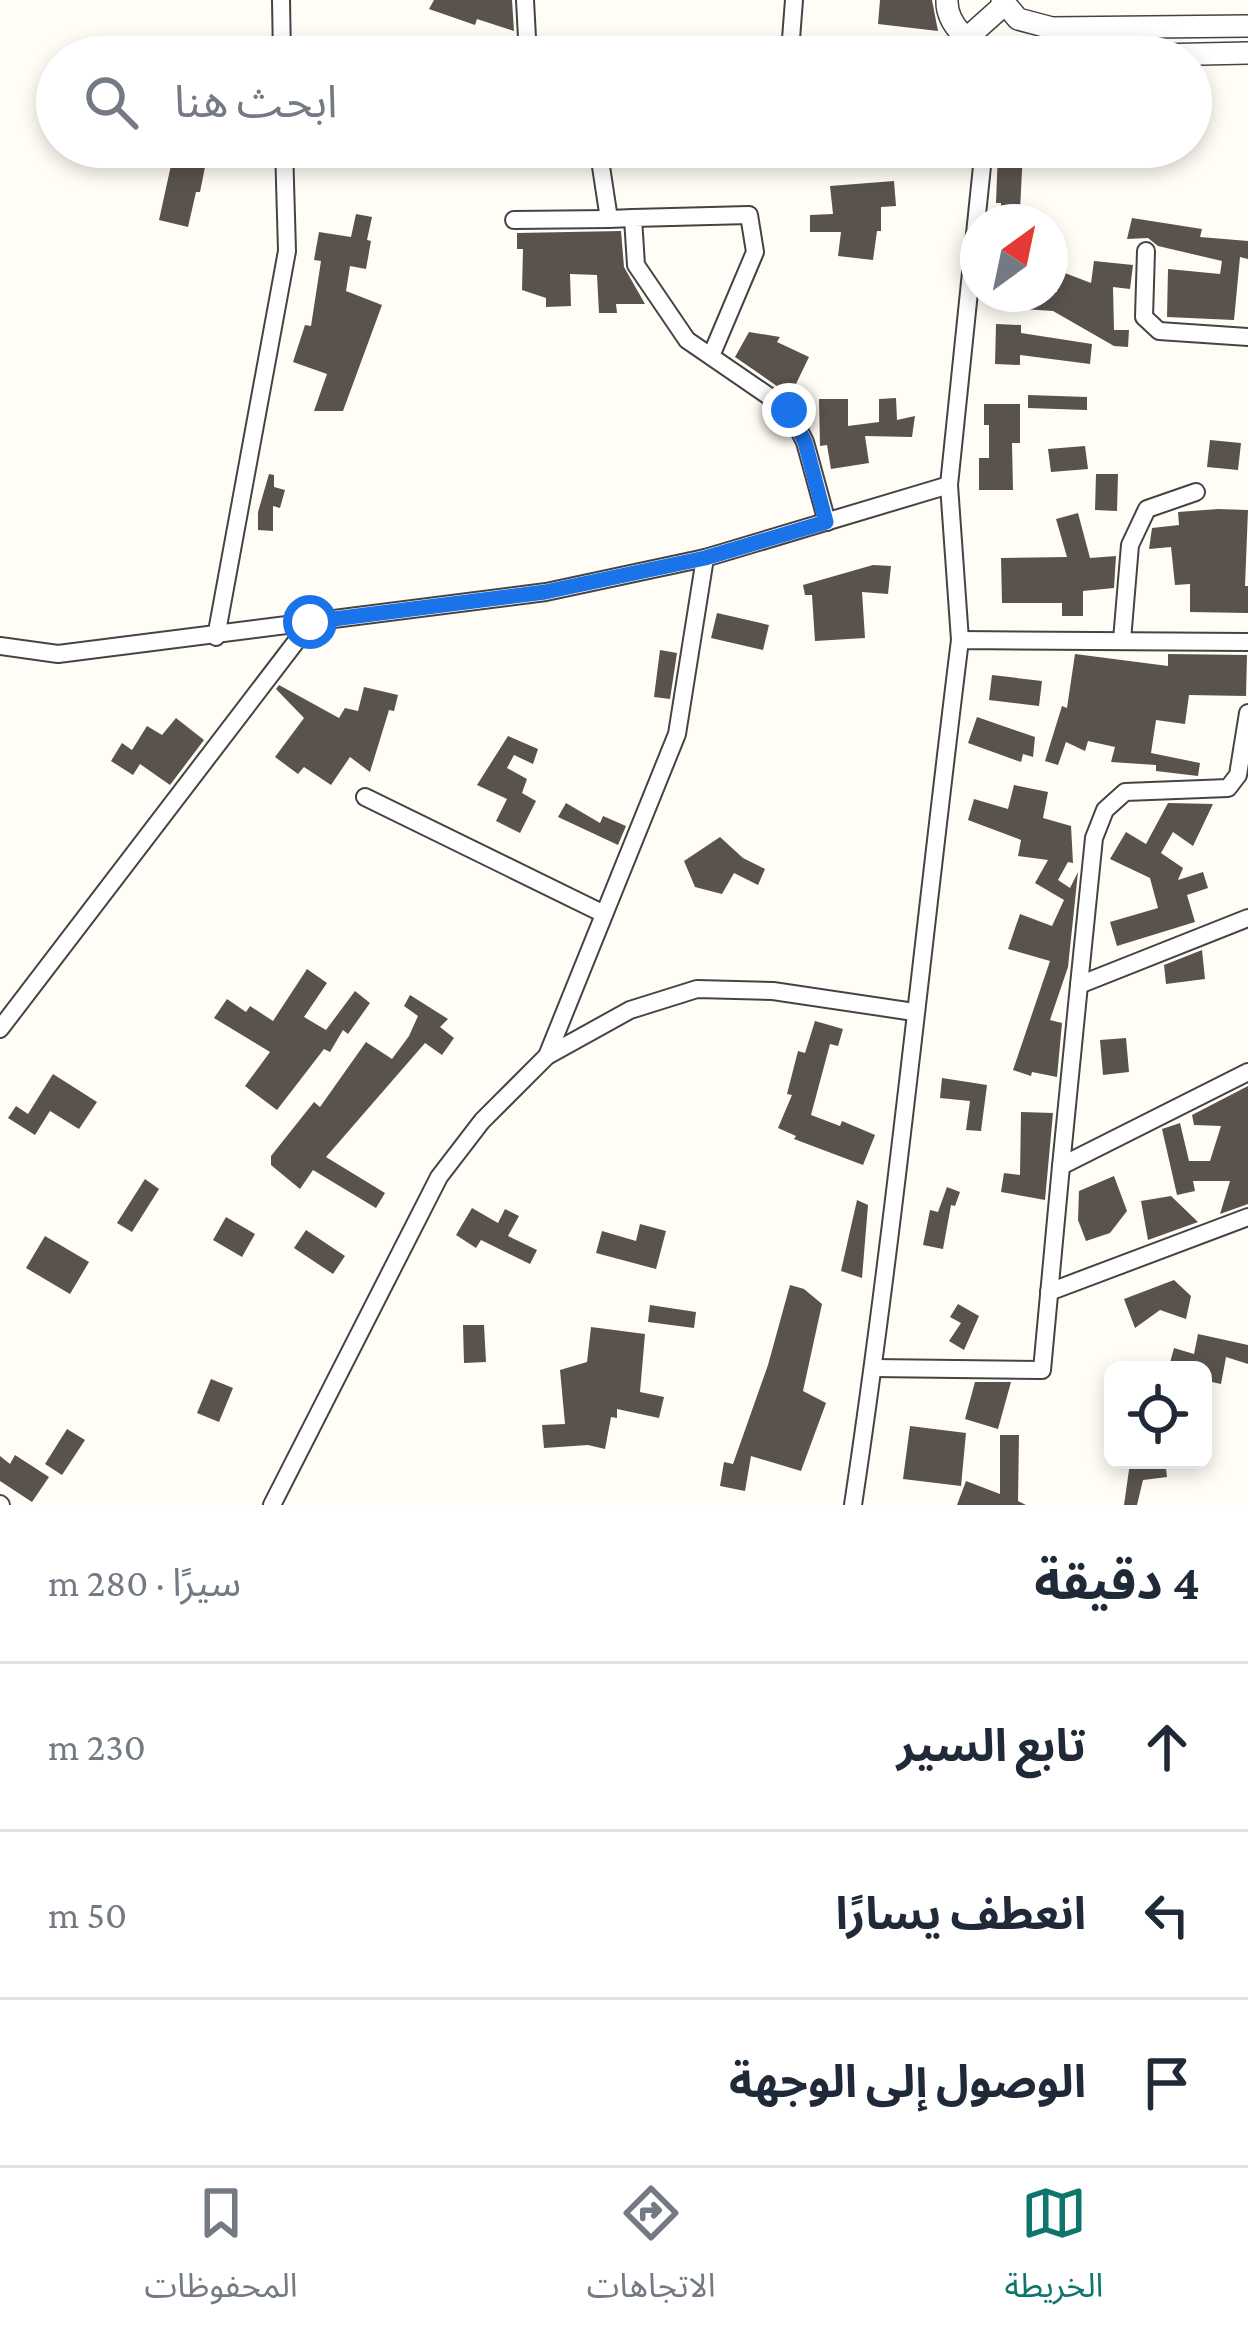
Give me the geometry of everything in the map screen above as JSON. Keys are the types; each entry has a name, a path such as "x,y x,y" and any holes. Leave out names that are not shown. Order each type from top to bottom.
{"street":[{"path":"281,0 282,36"},
{"path":"525,0 527,36"},
{"path":"791,36 794,0"},
{"path":"947,0 957,36"},
{"path":"971,36 1003,2 1018,20 1052,28 1248,26"},
{"path":"1212,54 1248,53"},
{"path":"216,637 287,251 285,168"},
{"path":"601,168 609,219"},
{"path":"853,1505 960,640 950,485 982,168"},
{"path":"514,220 748,214 755,252 711,356"},
{"path":"633,218 636,265 687,340 789,410 805,442 826,522"},
{"path":"1146,251 1144,317 1159,331 1248,337"},
{"path":"0,646 58,654 545,592 705,558 950,485"},
{"path":"1122,640 1130,545 1147,509 1196,492"},
{"path":"547,1056 677,734 705,558"},
{"path":"0,1029 310,622"},
{"path":"960,640 1248,642"},
{"path":"873,1367 1042,1370 1094,838 1105,810 1125,792 1228,788 1238,775 1248,713"},
{"path":"365,797 604,914"},
{"path":"1079,986 1248,918"},
{"path":"272,1505 439,1178 482,1121 547,1056 630,1010 697,989 773,991 914,1012"},
{"path":"1060,1166 1248,1072"},
{"path":"1049,1292 1248,1217"}],"building":[{"path":"434,0 512,0 514,31 477,19 475,25 429,9"},
{"path":"880,0 932,0 938,31 878,24"},
{"path":"170,168 205,168 188,227 159,220"},
{"path":"997,168 1022,168 1020,204 996,203"},
{"path":"894,181 896,206 881,207 873,260 838,256 841,232 810,232 810,215 833,214 830,186"},
{"path":"356,214 372,217 367,240 371,241 366,269 350,266 346,291 382,305 343,411 314,411 327,374 293,362 305,325 311,326 321,261 314,260 319,232 351,237"},
{"path":"1132,218 1202,229 1200,237 1248,241 1248,259 1240,257 1234,320 1167,317 1168,269 1220,274 1222,261 1158,246 1148,238 1127,239"},
{"path":"621,231 624,267 645,304 616,304 617,313 599,313 597,275 570,274 571,306 546,307 546,298 522,290 523,249 517,249 517,233"},
{"path":"1094,261 1133,265 1130,289 1113,287 1114,330 1129,330 1128,347 1114,346 1055,312 1068,312 1068,274 1091,283"},
{"path":"996,324 1021,325 1021,333 1092,344 1090,364 1020,355 1020,365 995,364"},
{"path":"749,332 780,337 777,342 809,357 787,393 735,357"},
{"path":"1028,395 1087,397 1087,410 1028,408"},
{"path":"896,398 897,420 915,416 912,437 865,436 869,463 831,469 827,445 820,446 819,399 848,399 848,426 879,422 879,399"},
{"path":"984,404 1020,404 1020,443 1012,443 1013,490 979,490 979,458 989,458"},
{"path":"1210,440 1241,443 1238,470 1207,467"},
{"path":"1085,446 1088,469 1051,472 1048,449"},
{"path":"269,474 274,475 274,487 285,490 280,508 273,506 273,531 258,530"},
{"path":"1096,474 1118,474 1117,511 1095,510"},
{"path":"1248,510 1248,613 1190,612 1190,584 1175,585 1171,547 1149,549 1152,528 1179,525 1178,512"},
{"path":"1078,513 1090,558 1116,556 1114,588 1083,591 1083,616 1062,616 1062,603 1002,603 1001,558 1067,557 1056,519"},
{"path":"873,565 891,566 888,594 862,592 865,638 815,641 812,595 805,595 803,585"},
{"path":"717,613 769,625 763,650 711,638"},
{"path":"660,650 677,653 670,699 654,697"},
{"path":"1075,654 1168,666 1168,654 1247,655 1246,696 1189,695 1185,724 1156,720 1151,753 1200,763 1198,776 1156,771 1156,765 1111,762 1115,747 1088,741 1085,751 1066,742 1058,765 1045,761 1062,706 1067,708"},
{"path":"992,675 1042,681 1039,706 989,700"},
{"path":"279,685 339,718 345,708 358,711 364,687 398,695 370,772 350,757 331,785 304,767 298,774 275,757 304,718 276,689"},
{"path":"977,717 1035,737 1033,757 1023,754 1021,762 968,743"},
{"path":"176,718 204,740 170,785 140,764 133,775 111,761 122,743 132,750 147,726 162,735"},
{"path":"508,736 538,749 533,764 514,755 507,768 527,779 522,793 536,801 520,833 496,821 507,799 477,785"},
{"path":"1014,785 1048,792 1043,818 1071,826 1073,863 1068,862 1058,880 1070,888 1078,872 1068,967 1050,1020 1062,1023 1057,1077 1013,1070 1050,961 1008,949 1020,914 1052,926 1064,900 1035,883 1048,860 1018,856 1021,840 968,820 974,799 1008,809"},
{"path":"566,803 600,823 603,816 626,826 618,845 558,817"},
{"path":"1168,803 1213,804 1193,846 1173,832 1161,853 1183,868 1178,880 1203,872 1208,888 1187,895 1195,922 1117,946 1110,922 1158,908 1150,878 1110,859 1126,832 1146,844"},
{"path":"720,837 743,858 765,869 758,885 734,873 722,894 695,887 684,861"},
{"path":"1202,950 1205,979 1166,984 1164,965"},
{"path":"307,969 327,983 304,1017 326,1030 355,991 370,1003 348,1034 343,1030 330,1052 324,1049 277,1110 245,1086 270,1052 214,1018 227,999 246,1012 250,1006 273,1021"},
{"path":"410,995 448,1019 440,1027 454,1038 442,1055 425,1043 326,1157 385,1193 376,1208 313,1170 300,1189 271,1165 271,1156 314,1102 320,1107 366,1042 392,1059 418,1016 404,1006"},
{"path":"815,1021 843,1029 838,1046 830,1044 811,1115 875,1135 863,1165 794,1139 796,1136 778,1128 792,1095 787,1094 798,1051 805,1053"},
{"path":"1126,1038 1129,1072 1103,1075 1100,1040"},
{"path":"53,1074 97,1102 79,1129 50,1111 35,1135 8,1118 16,1106 28,1114"},
{"path":"942,1078 987,1085 981,1131 966,1130 970,1101 940,1098"},
{"path":"1248,1086 1248,1204 1220,1214 1230,1181 1193,1181 1195,1191 1177,1195 1162,1129 1180,1123 1189,1161 1210,1161 1221,1126 1194,1125 1192,1115"},
{"path":"1021,1112 1053,1113 1045,1200 1001,1192 1004,1173 1020,1175"},
{"path":"1114,1176 1127,1211 1110,1233 1086,1241 1078,1220 1079,1191"},
{"path":"145,1179 159,1189 132,1232 117,1223"},
{"path":"947,1187 960,1192 955,1206 951,1205 943,1249 923,1245 930,1210 938,1212"},
{"path":"1171,1196 1198,1222 1148,1240 1141,1201"},
{"path":"857,1200 868,1205 862,1278 841,1271"},
{"path":"472,1208 498,1223 505,1209 519,1216 508,1236 537,1250 530,1264 481,1240 476,1248 456,1235"},
{"path":"226,1217 255,1234 242,1257 213,1240"},
{"path":"640,1224 666,1231 656,1269 596,1253 602,1231 636,1241"},
{"path":"306,1230 345,1256 333,1274 294,1248"},
{"path":"45,1236 89,1262 70,1294 26,1268"},
{"path":"1174,1280 1191,1296 1186,1319 1160,1310 1135,1328 1124,1299"},
{"path":"790,1285 804,1289 822,1304 803,1391 826,1403 801,1471 751,1456 745,1491 720,1486 724,1462 733,1464 768,1365"},
{"path":"958,1304 979,1316 964,1350 949,1341 961,1323 950,1317"},
{"path":"650,1305 696,1312 694,1328 648,1322"},
{"path":"463,1325 484,1325 486,1362 464,1363"},
{"path":"591,1327 645,1334 640,1392 664,1397 659,1418 617,1409 605,1449 588,1445 544,1448 542,1425 565,1424 560,1370 587,1362"},
{"path":"1198,1334 1248,1345 1248,1364 1226,1357 1221,1384 1212,1382 1212,1361 1170,1361 1174,1348 1194,1354"},
{"path":"211,1379 233,1388 219,1422 197,1413"},
{"path":"975,1382 1011,1382 998,1429 965,1419"},
{"path":"910,1426 966,1433 961,1486 903,1479"},
{"path":"67,1429 85,1440 62,1475 45,1464"},
{"path":"1000,1435 1019,1435 1018,1501 1026,1505 957,1505 966,1481 1000,1494"},
{"path":"15,1455 49,1477 32,1502 0,1481 0,1456 10,1464"},
{"path":"1129,1469 1166,1469 1167,1477 1143,1480 1137,1505 1124,1505"}],"route":[{"path":"310,622 545,592 705,558 826,522 805,442 789,410"}]}
